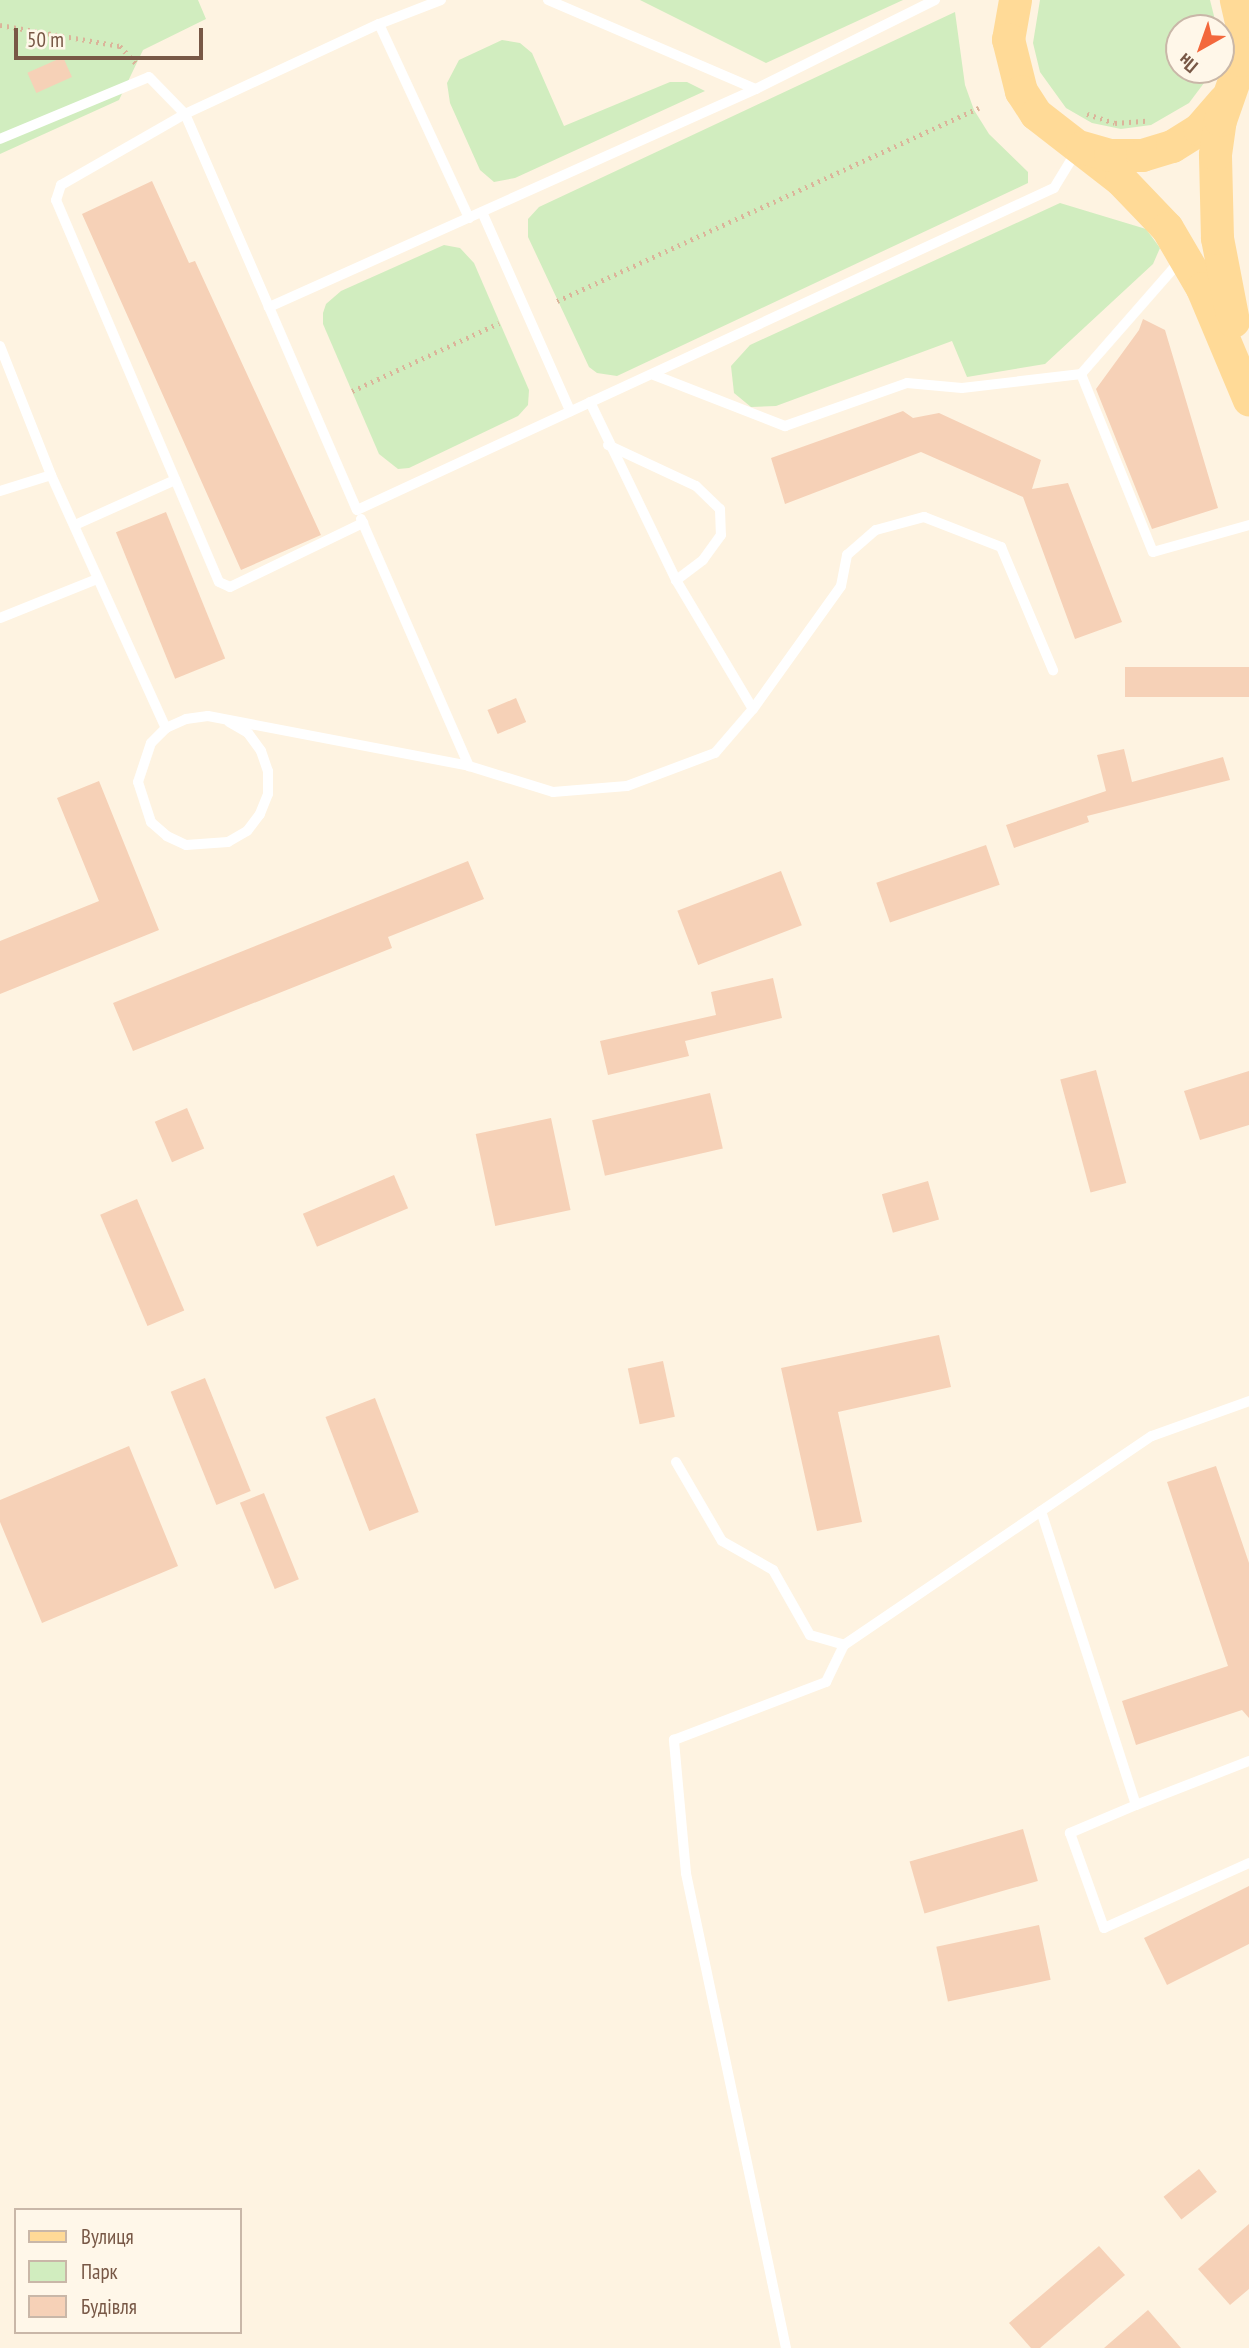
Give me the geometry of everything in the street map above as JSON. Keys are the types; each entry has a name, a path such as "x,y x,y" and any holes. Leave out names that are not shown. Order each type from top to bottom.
{"main road":[{"path":"1015,0 1007,38 1021,91 1035,114 1080,146 1144,202 1184,253 1249,400"},
{"path":"1236,0 1242,41 1236,78 1220,120 1215,154 1217,238 1223,281 1249,381"},
{"path":"1080,146 1121,155 1172,146 1214,114 1236,78"}],"lane":[{"path":"363,523 230,587 223,586 175,480 55,191 185,114 379,24 441,0"},
{"path":"548,0 756,89"},
{"path":"269,307 756,89 935,0"},
{"path":"379,24 468,218"},
{"path":"0,139 149,78 185,114 469,766"},
{"path":"357,510 1054,188 1080,146"},
{"path":"482,212 570,411"},
{"path":"654,375 785,426 908,383 962,388 1081,373 1184,253"},
{"path":"1,350 51,475 166,728"},
{"path":"1081,373 1153,552 1249,525"},
{"path":"590,402 607,444 676,580 753,709"},
{"path":"607,444 696,485 720,509 721,535 703,560 676,580"},
{"path":"0,491 51,475"},
{"path":"75,525 175,480"},
{"path":"229,722 248,733 261,751 268,771 268,794 260,814 247,831 207,847 167,836 151,822 142,803 141,761 166,728 186,719 208,716 469,766 553,792 627,786 715,752 753,709 841,586 847,555 876,530 925,517 1001,547 1053,670"},
{"path":"0,618 97,579"},
{"path":"786,2348 686,1873 674,1740 826,1682 844,1645 1152,1436 1249,1401"},
{"path":"676,1462 722,1541 773,1570 810,1635 844,1645"},
{"path":"1041,1511 1136,1805"},
{"path":"1249,1761 1070,1833 1104,1928 1249,1863"}],"path":[{"path":"0,25 120,46 149,78"},
{"path":"557,301 979,108"},
{"path":"1080,110 1115,123 1153,119"},
{"path":"352,391 499,323"}],"green space":[{"path":"0,0 198,0 206,19 143,50 119,100 0,154"},
{"path":"640,0 903,0 766,63"},
{"path":"1040,0 1210,0 1214,14 1165,14 1165,84 1203,84 1189,103 1151,125 1121,129 1092,123 1066,108 1040,72 1033,43"},
{"path":"955,12 965,85 974,110 989,134 1028,172 1028,183 617,376 597,373 589,367 528,237 528,219 539,207"},
{"path":"502,40 520,43 532,53 564,126 670,82 687,82 705,91 515,178 494,182 480,170 450,103 447,83 459,60"},
{"path":"1060,203 1146,229 1160,248 1153,264 1045,364 967,377 952,341 776,406 751,407 734,393 731,366 750,345"},
{"path":"444,245 460,248 474,263 529,390 528,405 518,416 409,468 398,469 379,454 323,324 323,313 326,304 341,291"}],"building":[{"path":"63,57 72,77 36,93 27,73"},
{"path":"152,181 189,263 195,261 321,535 241,570 82,214"},
{"path":"1143,319 1165,330 1218,508 1152,529 1096,389 1139,330"},
{"path":"903,411 913,418 939,413 1041,460 1032,489 1068,483 1122,622 1075,639 1023,497 921,452 785,504 771,458"},
{"path":"166,512 225,658 175,679 116,532"},
{"path":"1125,667 1249,667 1249,697 1125,697"},
{"path":"516,698 526,722 498,734 487,710"},
{"path":"1124,749 1132,782 1223,757 1230,780 1087,816 1089,822 1014,848 1006,825 1106,791 1097,755"},
{"path":"99,781 159,930 0,994 0,941 99,901 57,798"},
{"path":"986,845 1000,885 890,922 876,883"},
{"path":"468,861 484,899 388,937 392,948 133,1051 113,1003"},
{"path":"781,871 802,925 698,965 677,911"},
{"path":"773,978 782,1018 685,1041 689,1056 608,1075 600,1041 716,1015 711,992"},
{"path":"1096,1070 1126,1183 1091,1193 1060,1080"},
{"path":"1249,1071 1249,1125 1200,1140 1184,1091"},
{"path":"710,1093 723,1149 605,1176 592,1120"},
{"path":"187,1108 204,1149 172,1162 155,1122"},
{"path":"551,1118 571,1210 495,1226 476,1134"},
{"path":"394,1175 408,1208 317,1247 303,1214"},
{"path":"928,1181 939,1219 893,1233 882,1194"},
{"path":"137,1199 184,1310 147,1326 100,1215"},
{"path":"939,1335 951,1387 838,1412 862,1522 817,1531 781,1368"},
{"path":"663,1361 675,1417 640,1424 628,1368"},
{"path":"205,1378 251,1491 216,1505 171,1392"},
{"path":"375,1398 419,1512 369,1531 326,1417"},
{"path":"129,1446 178,1566 42,1623 0,1522 0,1500"},
{"path":"1216,1466 1249,1563 1249,1718 1242,1710 1136,1745 1122,1701 1228,1666 1167,1482"},
{"path":"264,1493 299,1579 275,1589 240,1503"},
{"path":"1023,1829 1038,1881 924,1913 910,1862"},
{"path":"1249,1886 1249,1944 1167,1985 1144,1938"},
{"path":"1039,1925 1051,1980 948,2002 936,1947"},
{"path":"1199,2169 1217,2192 1181,2220 1164,2197"},
{"path":"1249,2224 1249,2289 1230,2305 1198,2269"},
{"path":"1099,2246 1125,2275 1040,2348 1031,2348 1009,2323"},
{"path":"1148,2310 1181,2348 1104,2348"}]}
